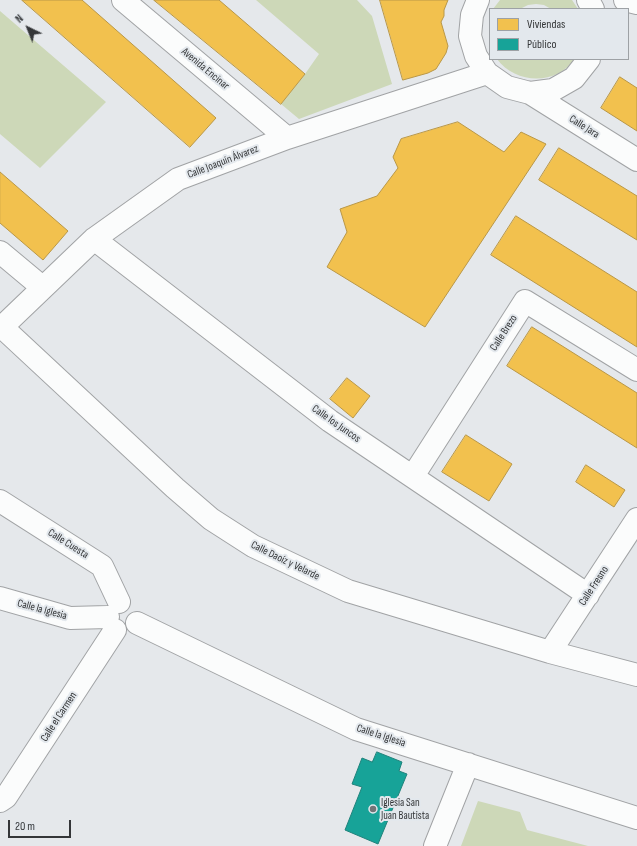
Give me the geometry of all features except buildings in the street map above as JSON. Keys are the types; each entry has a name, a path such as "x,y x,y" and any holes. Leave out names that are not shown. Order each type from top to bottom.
{"street":[{"name":"Avenida Encinar","path":"123,0 287,138"},
{"path":"478,0 472,15 470,36 476,56 487,73 507,87 530,93 553,90 574,78 588,60"},
{"path":"625,0 637,3"},
{"name":"Calle Joaquín Álvarez","path":"1,327 94,239 178,179 287,138 487,73"},
{"name":"Calle Jara","path":"530,93 637,160"},
{"name":"Calle los Juncos","path":"94,239 330,421 588,595"},
{"path":"0,252 42,288"},
{"name":"Calle Brezo","path":"413,476 525,301 637,370"},
{"name":"Calle Daoíz y Velarde","path":"1,327 181,493 211,518 253,546 348,590 550,652 637,675"},
{"name":"Calle Cuesta","path":"0,501 102,566 114,616"},
{"name":"Calle Fresno","path":"550,652 637,519"},
{"name":"Calle la Iglesia","path":"0,599 70,618 114,616 120,632 130,630 137,623 356,729 637,818"},
{"name":"Calle el Carmen","path":"0,801 6,797 114,616"},
{"path":"435,846 468,764"}],"green space":[{"path":"256,0 357,0 372,16 392,84 299,119 281,104 319,54"},
{"path":"500,0 572,0 577,8 549,8 544,5 536,4 528,5 522,8 494,8"},
{"path":"0,11 106,102 40,168 0,134"},
{"path":"498,60 573,60 567,68 557,74 547,77 525,77 514,73"},
{"path":"478,801 520,812 527,830 588,846 461,846"}],"place":[{"name":"Iglesia San Juan Bautista","path":"373,809"}]}
